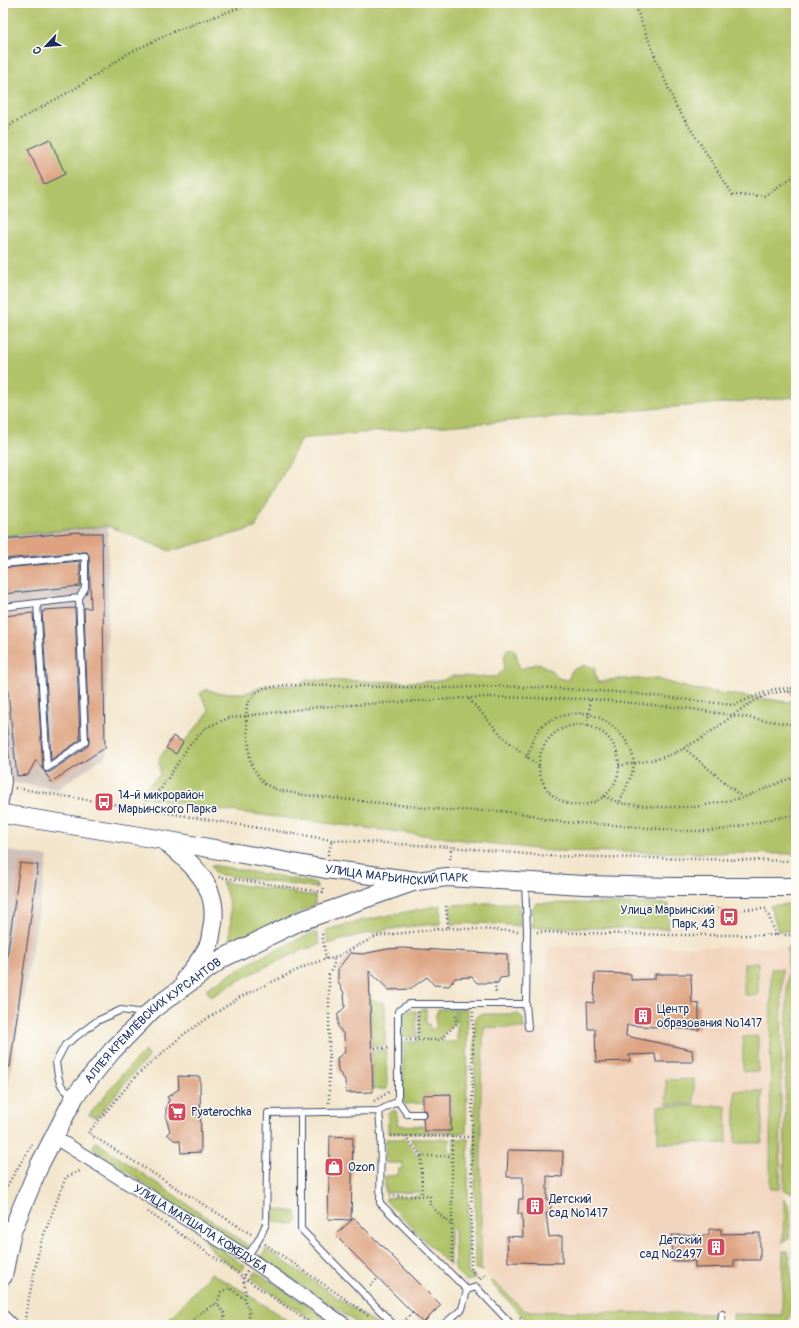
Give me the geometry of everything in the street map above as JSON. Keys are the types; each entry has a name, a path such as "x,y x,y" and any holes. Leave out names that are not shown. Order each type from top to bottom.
{"main road":[{"name":"УЛИЦА МАРЬИНСКИЙ ПАРК","path":"3,814 164,840 326,869 417,881 446,877 583,885 796,887"},
{"path":"164,840 185,858 201,875 214,900 214,921 209,944 192,970 174,993"},
{"name":"АЛЛЕЯ КРЕМЛЁВСКИХ КУРСАНТОВ","path":"3,1276 12,1231 40,1164 75,1096 112,1051 147,1014 223,958 300,921 417,881"}],"street":[{"name":"УЛИЦА МАРШАЛА КОЖЕДУБА","path":"54,1137 345,1325"}],"lane":[{"path":"3,564 85,556 84,588 79,598 84,742 47,768 37,603"},
{"path":"3,607 79,598"},
{"path":"3,727 8,782 3,814"},
{"path":"524,881 527,931 526,1004 528,1027"},
{"path":"423,1114 407,1114 398,1101 398,1011 408,1004 526,1004"},
{"path":"75,1096 64,1090 60,1083 56,1062 65,1045 97,1021 121,1010 147,1014"},
{"path":"248,1263 266,1224 268,1113 379,1111 398,1101"},
{"path":"379,1111 381,1136 380,1204 467,1290"},
{"path":"301,1113 301,1229 394,1325"},
{"path":"467,1290 476,1287 512,1325"},
{"path":"443,1325 462,1309 467,1290"},
{"path":"3,1312 16,1325"},
{"path":"721,1325 722,1314"}],"path":[{"path":"3,135 13,123 76,88 129,53 175,31 252,3"},
{"path":"634,3 676,106 733,195 764,196 796,173"},
{"path":"796,688 774,689 733,705 628,693 553,688 499,686 452,688 286,685 264,688 254,694 247,705 246,716 252,768 263,783 277,790 298,794 446,810 501,811 533,815 543,819 561,822 685,831 726,829 796,814"},
{"path":"619,766 663,757 684,748 712,732 755,700 784,691 796,692"},
{"path":"144,808 144,800 161,789 188,747 205,728 229,718 319,706 486,697 590,699 684,708 796,725"},
{"path":"468,698 504,738 526,758 538,766"},
{"path":"588,725 590,699"},
{"path":"526,758 532,742 541,727 555,718 572,714 588,714 605,720 619,731 629,746 634,763 620,803"},
{"path":"574,725 588,725 598,729 608,737 615,748 619,766 618,775 612,788 604,796 589,804 575,805 562,802 550,794 542,782 538,766 543,745 551,735 561,728 574,725"},
{"path":"684,748 742,798"},
{"path":"604,796 620,803 655,807 695,807 742,798 796,776"},
{"path":"7,786 332,840 451,847 549,856 796,861"},
{"path":"328,855 332,840"},
{"path":"450,859 451,847"},
{"path":"216,877 323,892"},
{"path":"446,906 448,928"},
{"path":"673,909 766,909 776,935"},
{"path":"371,1316 259,1239 88,1133 137,1075 184,1034 240,997 308,965 334,958 377,936 448,928 672,935 796,935"},
{"path":"322,934 326,959"},
{"path":"495,983 496,996"},
{"path":"418,1004 418,1040"},
{"path":"398,1040 440,1040 456,1024 456,1004"},
{"path":"480,1012 472,1012 472,1270 480,1279"},
{"path":"372,1048 388,1048"},
{"path":"381,1136 472,1137"},
{"path":"405,1136 421,1156 422,1195"},
{"path":"3,1198 10,1180 35,1137"},
{"path":"452,1137 452,1275"},
{"path":"421,1156 452,1156"},
{"path":"25,1325 26,1312 40,1245 66,1177 80,1170 88,1171"},
{"path":"380,1196 430,1196 430,1204 452,1226"},
{"path":"794,1323 795,1248 793,1202 796,1202"},
{"path":"144,1210 313,1325"},
{"path":"244,1299 246,1293 243,1278 248,1263"},
{"path":"368,1288 378,1278"},
{"path":"217,1304 221,1292 230,1288 244,1299 249,1310 249,1325"},
{"path":"189,1325 212,1305 217,1304"},
{"path":"217,1304 225,1314 223,1325"},
{"path":"398,1318 404,1324 413,1312"}],"shaded area":[{"path":"108,526 107,755 58,789 3,781 3,536"},
{"path":"3,850 48,857 3,1116"},
{"path":"548,947 788,947 782,1315 525,1311 481,1269 481,1086 484,1027 546,1029"}],"green space":[{"path":"3,3 796,3 796,397 301,439 255,528 170,551 108,526 3,536"},
{"path":"507,649 515,650 520,669 539,663 552,671 558,678 568,680 572,670 585,665 594,668 597,682 617,679 658,679 692,689 788,702 793,699 790,690 796,688 796,854 551,851 213,809 140,796 150,783 160,775 159,759 165,750 181,745 205,717 209,710 200,694 206,689 218,693 246,693 264,686 297,685 307,680 407,682 441,681 452,676 496,677 504,669 504,658"},
{"path":"211,865 316,883 317,888 216,874"},
{"path":"222,882 315,896 315,905 228,947 230,914 228,898"},
{"path":"516,903 519,906 520,926 482,923 452,924 450,907 452,905"},
{"path":"537,903 669,904 668,929 532,927 533,908"},
{"path":"796,903 796,931 778,931 770,906"},
{"path":"441,905 440,924 384,930 328,944 326,930 360,921"},
{"path":"316,932 320,944 291,955 264,968 211,997 206,989 232,973 287,944"},
{"path":"796,944 795,1193 784,1191 788,947"},
{"path":"744,963 758,963 758,995 744,995"},
{"path":"771,969 782,969 780,1189 770,1189"},
{"path":"370,999 385,1004 385,1046 371,1045"},
{"path":"421,1009 426,1009 426,1024 429,1024 430,1029 436,1029 436,1013 438,1013 438,1009 455,1009 455,1022 443,1034 443,1042 457,1042 457,1009 468,1009 466,1133 388,1133 388,1113 391,1111 396,1111 398,1125 423,1126 424,1131 451,1131 451,1094 423,1095 423,1103 405,1104 403,1100 403,1042 417,1042 417,1037 420,1037 419,1011"},
{"path":"409,1011 416,1011 417,1037 403,1037 403,1015"},
{"path":"480,1014 518,1014 523,1018 524,1028 484,1027 481,1086 481,1269 484,1271 475,1269 475,1022 476,1017"},
{"path":"758,1036 758,1072 743,1071 743,1037"},
{"path":"372,1050 386,1050 387,1089 373,1089"},
{"path":"145,1051 148,1057 97,1117 89,1115 123,1073"},
{"path":"694,1079 694,1104 667,1104 666,1080"},
{"path":"735,1091 762,1091 762,1143 735,1143"},
{"path":"658,1106 726,1106 727,1143 658,1143"},
{"path":"386,1139 404,1139 418,1156 418,1154 421,1153 410,1139 449,1139 450,1153 454,1153 454,1139 468,1139 468,1274 474,1275 474,1279 466,1281 455,1270 454,1230 450,1226 450,1266 386,1201 386,1198 419,1196 419,1192 385,1193 385,1176 398,1175 399,1169 402,1169 402,1163 385,1163"},
{"path":"96,1142 249,1246 246,1252 92,1148"},
{"path":"784,1199 789,1207 790,1218 789,1239 783,1243"},
{"path":"275,1209 296,1212 297,1222 295,1225 274,1221 272,1218 272,1211"},
{"path":"203,1237 245,1266 241,1272 215,1254"},
{"path":"266,1249 378,1325 360,1325 261,1258"},
{"path":"783,1251 788,1251 790,1256 792,1291 791,1309 786,1325 733,1325 733,1314 782,1315"},
{"path":"255,1272 336,1325 319,1325 253,1280 252,1276"},
{"path":"211,1273 246,1293 294,1325 164,1325"},
{"path":"493,1281 525,1311 718,1314 716,1325 531,1325 490,1282"}],"building":[{"path":"50,139 65,174 44,184 28,149"},
{"path":"79,532 102,533 105,748 51,782 44,771 50,772 88,746 89,742 84,608 91,608 89,556 87,552 85,552 3,559 3,539"},
{"path":"80,561 80,586 3,594 3,568"},
{"path":"75,608 80,740 51,760 42,612 44,612 44,610"},
{"path":"33,613 43,770 36,760 28,775 17,776 3,648 3,616"},
{"path":"173,736 183,742 176,754 166,748"},
{"path":"20,863 38,865 10,1067 3,1066 3,987"},
{"path":"402,948 507,954 508,977 500,978 498,983 477,983 472,977 455,978 449,986 434,985 427,977 410,989 389,990 369,971 373,1092 346,1093 345,1080 338,1071 337,1058 345,1052 344,1035 338,1027 338,1014 345,1007 344,993 338,982 338,969 350,953 362,954"},
{"name":"Центр образования №1417","path":"595,973 631,974 631,980 655,979 655,974 691,974 692,1003 699,1004 699,1030 627,1025 626,1036 692,1050 693,1062 656,1062 655,1054 629,1055 630,1061 596,1062 595,1029 588,1029 587,1002 594,1003"},
{"path":"178,1076 200,1077 201,1152 181,1153 180,1141 174,1140 167,1134 170,1131 166,1118 166,1110 169,1099 167,1097 179,1089"},
{"path":"451,1094 451,1131 424,1131 423,1118 427,1117 427,1114 426,1110 423,1110 423,1095"},
{"path":"330,1136 353,1137 351,1220 328,1219"},
{"name":"Детский сад №1417","path":"508,1150 563,1151 562,1177 547,1176 547,1200 551,1200 551,1213 546,1213 549,1237 562,1236 562,1263 508,1262 507,1236 523,1237 522,1214 518,1214 519,1199 523,1199 523,1177 507,1177"},
{"path":"354,1218 441,1305 423,1323 335,1235"},
{"name":"Детский сад №2497","path":"709,1229 721,1229 721,1234 760,1233 760,1260 734,1260 734,1267 695,1268 695,1261 672,1261 671,1235 709,1235"}],"place":[{"name":"14-й микрорайон Марьинского Парка","path":"104,802"},
{"name":"Улица Марьинский Парк, 43","path":"729,917"},
{"name":"Центр образования №1417","path":"643,1016"},
{"name":"Pyaterochka","path":"177,1112"},
{"name":"Ozon","path":"334,1167"},
{"name":"Детский сад №1417","path":"535,1206"},
{"name":"Детский сад №2497","path":"716,1247"}]}
